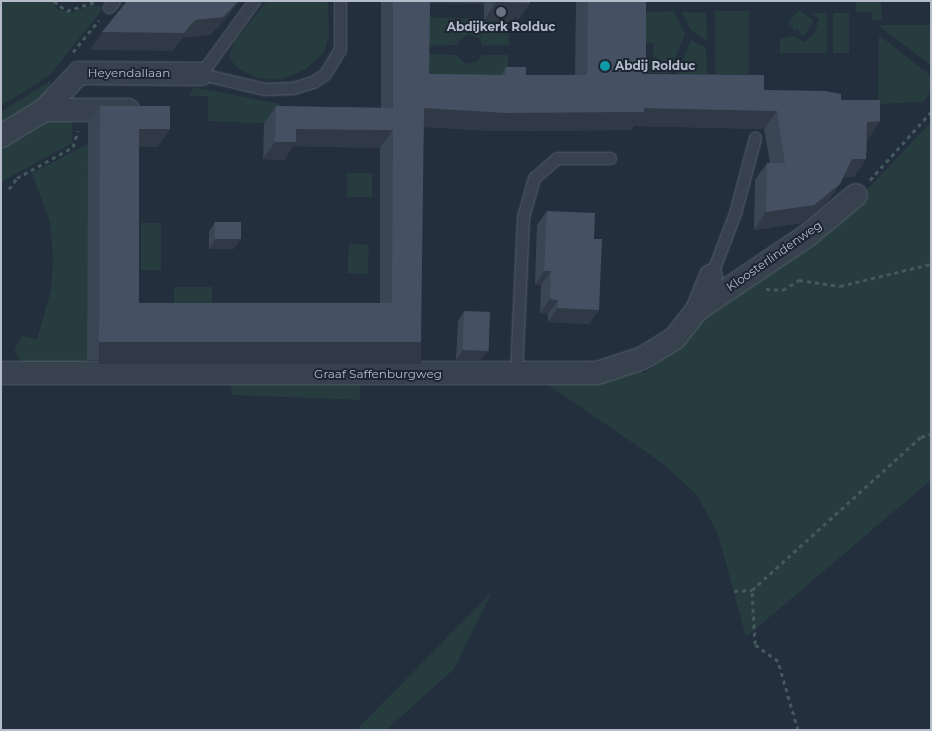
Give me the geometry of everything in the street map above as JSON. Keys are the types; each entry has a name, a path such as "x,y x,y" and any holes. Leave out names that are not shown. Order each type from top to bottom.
{"street":[{"name":"Heyendallaan","path":"1,136 44,110 79,73 201,74"},
{"path":"44,110 150,110"},
{"name":"Kloosterlindenweg","path":"697,310 808,235 856,195"},
{"name":"Graaf Saffenburgweg","path":"1,373 598,373 632,363 675,338 697,310 710,276"}],"lane":[{"path":"201,74 254,1"},
{"name":"Heyendallaan","path":"201,74 275,90 313,82 325,74 340,49 341,3"},
{"path":"710,276 735,213 755,138"},
{"path":"516,373 523,217 534,178 557,158 610,158"}],"path":[{"path":"54,1 67,11 92,3"},
{"path":"79,73 71,55 111,4"},
{"path":"9,188 17,178 77,143 78,110"},
{"path":"856,195 931,112"},
{"path":"783,290 798,280 840,286 931,264"},
{"path":"734,591 752,590 922,437 931,434"},
{"path":"752,590 755,644 778,661 798,730"}],"green space":[{"path":"1,1 52,1 57,9 71,13 92,5 104,7 50,75 1,106"},
{"path":"267,1 327,1 328,7 329,36 324,52 306,69 280,80 256,78 235,66 229,56 234,42"},
{"path":"856,1 881,1 882,20 872,20 871,12 856,12"},
{"path":"799,10 814,21 803,37 798,29 793,30 793,26 787,24"},
{"path":"674,11 685,34 669,73 645,73 645,60 653,60 654,43 646,43 646,12"},
{"path":"715,11 749,11 749,74 715,74"},
{"path":"682,12 706,13 707,41 690,29"},
{"path":"811,13 827,13 827,53 780,53 780,39 793,36 805,42 815,32 819,19"},
{"path":"833,13 849,13 849,53 833,53"},
{"path":"427,17 509,20 509,45 482,46 480,38 467,34 456,45 426,46"},
{"path":"877,25 931,25 931,65"},
{"path":"879,35 931,76 931,92 923,102 878,104"},
{"path":"691,40 706,48 707,74 677,74"},
{"path":"426,54 456,55 466,64 477,62 482,55 508,55 508,76 426,84"},
{"path":"51,80 46,100 1,127 1,112"},
{"path":"193,87 280,104 282,124 208,121 208,96 189,96"},
{"path":"53,114 72,115 72,143 1,182 1,145"},
{"path":"931,122 931,480 746,637 718,534 697,495 662,463 544,382 636,368 644,373 655,367 655,359 701,313 858,199"},
{"path":"88,144 87,363 22,365 14,349 22,336 37,339 51,290 53,259 50,222 32,173"},
{"path":"347,173 372,173 372,197 347,197"},
{"path":"141,223 161,223 161,270 141,270"},
{"path":"349,244 369,245 367,274 347,273"},
{"path":"174,287 212,287 212,304 174,304"},
{"path":"360,380 360,400 232,395 231,384"},
{"path":"492,592 454,669 386,730 356,730"}],"building":[{"path":"127,1 238,1 223,17 195,20 184,33 102,32"},
{"path":"393,1 430,1 429,74 506,75 506,67 526,67 526,75 587,75 588,1 646,1 646,74 764,75 764,90 825,91 841,94 841,100 880,100 880,121 867,122 866,159 852,159 840,184 814,205 766,212 767,163 785,163 777,111 644,108 644,112 506,113 424,108 421,342 99,342 100,106 170,106 170,129 139,129 139,303 392,303 393,130 296,129 296,142 275,142 276,106 393,108"},
{"path":"530,1 530,3 496,2"},
{"path":"547,211 595,213 594,239 602,239 599,310 558,308 558,300 550,299 551,271 544,271"},
{"path":"215,222 241,222 241,239 215,239"},
{"path":"464,311 490,312 489,351 463,350"}],"place":[{"name":"Abdijkerk Rolduc","path":"501,12"},
{"name":"Abdij Rolduc","path":"605,66"}]}
